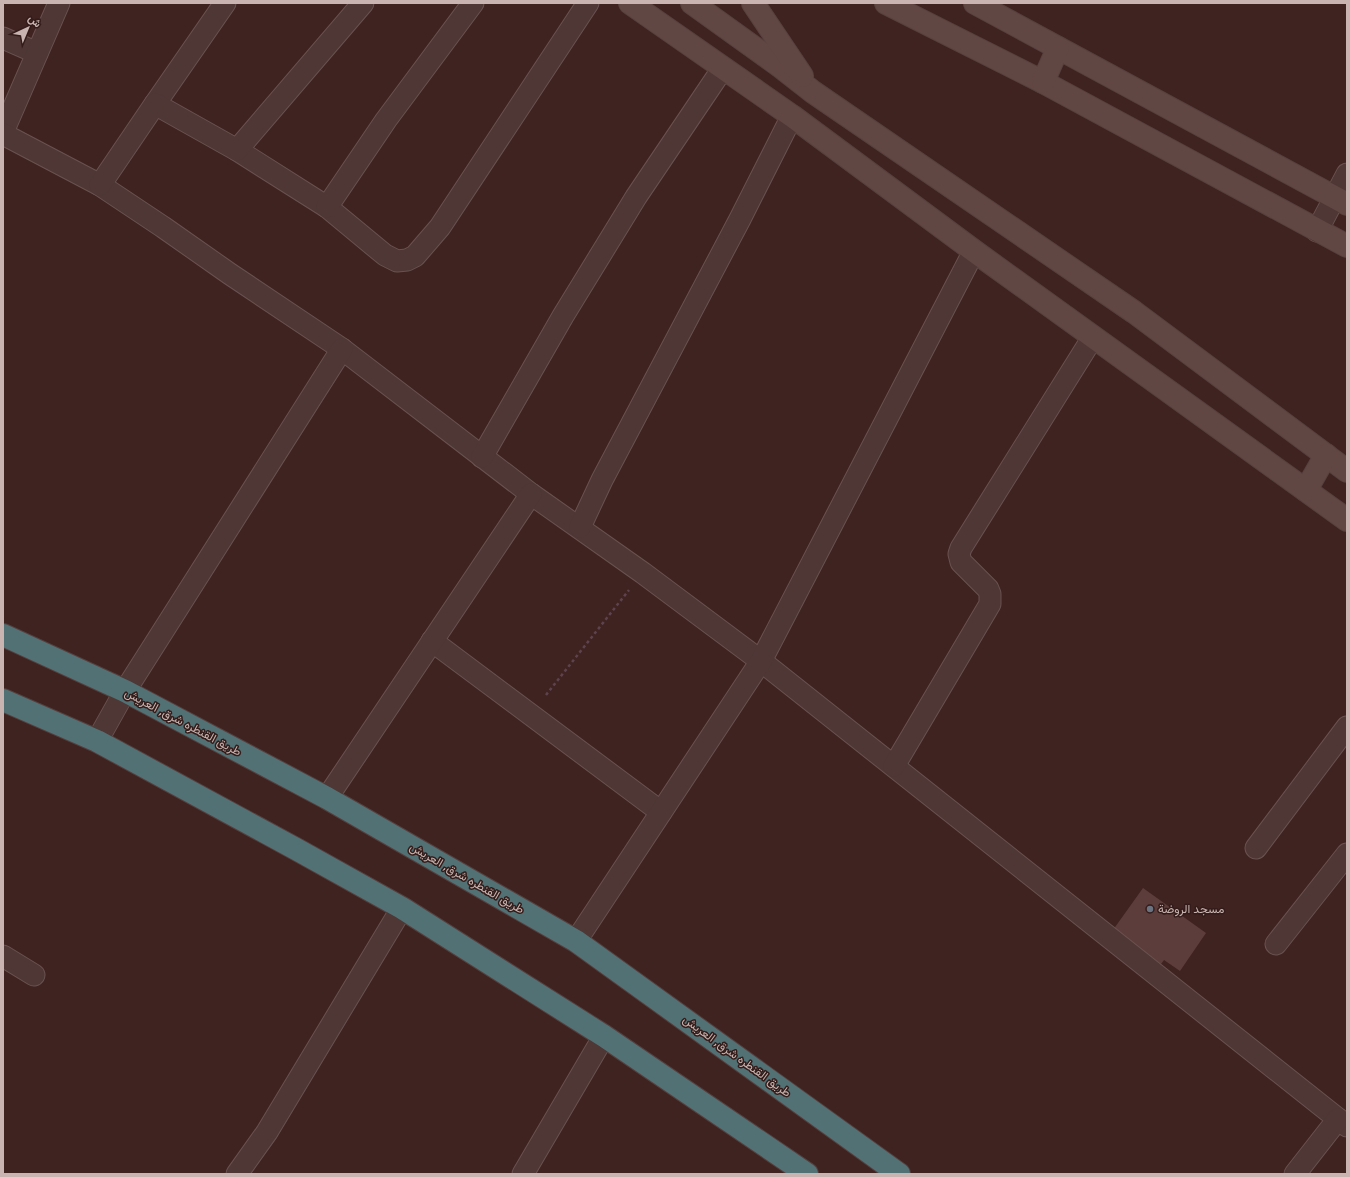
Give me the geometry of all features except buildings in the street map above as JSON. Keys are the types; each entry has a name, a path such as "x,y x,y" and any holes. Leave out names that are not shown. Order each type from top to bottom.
{"highway":[{"name":"طريق القنطره شرق, العريش","path":"3,635 125,691 326,798 576,941 899,1174"},
{"path":"3,700 97,741 402,908 604,1036 798,1171"}],"main road":[{"path":"632,3 792,116 974,251 1347,520"},
{"path":"692,3 813,92 1134,312 1347,471"},
{"path":"753,3 813,92"},
{"path":"886,3 1043,82 1347,246"},
{"path":"975,3 1341,201"},
{"path":"1043,82 1058,48"},
{"path":"1306,490 1326,455"}],"street":[{"path":"59,3 3,133 100,185 342,349 531,494 580,527 761,661 1343,1123 1296,1174"},
{"path":"100,185 225,3"},
{"path":"237,150 363,3"},
{"path":"327,207 386,120 473,3"},
{"path":"155,104 237,150 327,207 385,255 397,261 407,260 415,256 440,227 588,3"},
{"path":"3,38 37,52"},
{"path":"482,457 563,316 636,197 724,68"},
{"path":"580,527 602,480 792,116"},
{"path":"1317,231 1341,201 1347,174"},
{"path":"576,941 761,661 974,251"},
{"path":"894,766 990,604 990,594 988,589 961,562 959,554 961,548 1093,337"},
{"path":"97,741 125,691 342,349"},
{"path":"326,798 531,494"},
{"path":"432,641 661,812"},
{"path":"1256,848 1347,727"},
{"path":"1276,944 1347,854"},
{"path":"237,1174 267,1132 402,908"},
{"path":"3,956 34,975"},
{"path":"523,1174 604,1036"}],"path":[{"path":"546,695 643,573"}],"place":[{"name":"مسجد الروضة","path":"1150,909"}]}
